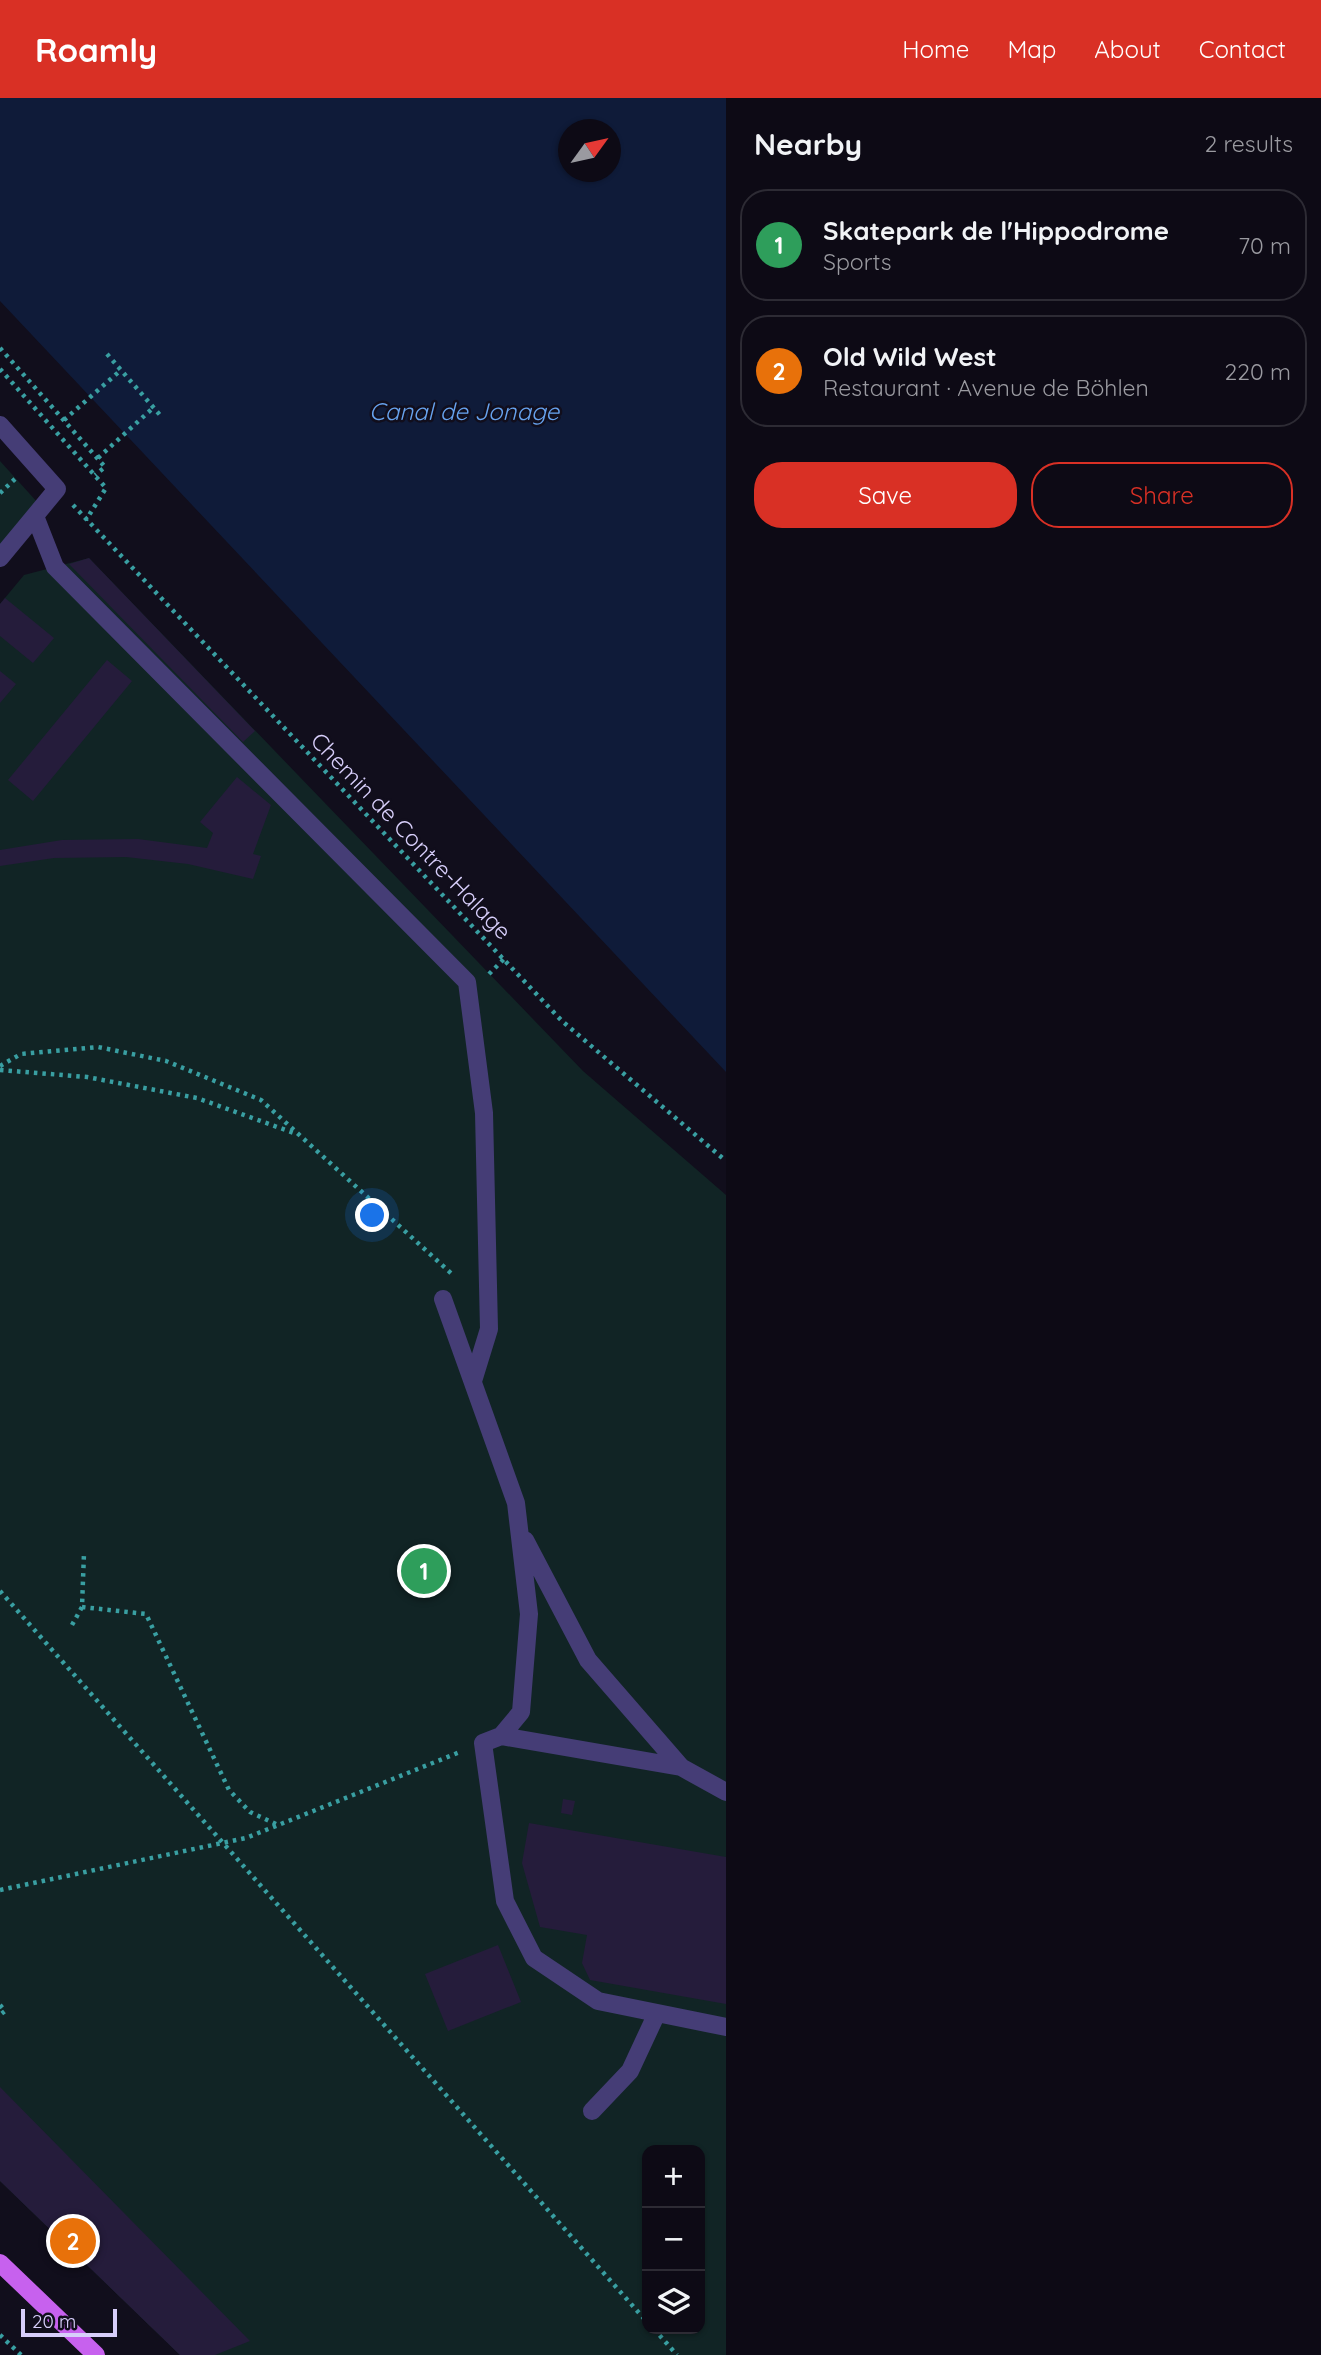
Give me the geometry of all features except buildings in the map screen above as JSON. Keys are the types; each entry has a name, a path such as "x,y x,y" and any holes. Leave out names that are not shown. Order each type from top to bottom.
{"main road":[{"path":"0,2263 96,2355"}],"street":[{"path":"0,425 57,489 0,558"},
{"path":"35,516 55,568 467,982 484,1113 489,1305 489,1329 473,1381"},
{"path":"443,1299 516,1503 529,1614 521,1712 501,1736 483,1743 505,1901 534,1958 598,2001 726,2027"},
{"path":"519,1530 588,1660 681,1767"},
{"path":"501,1736 681,1767 726,1792"},
{"path":"592,2111 630,2071 657,2013"}],"path":[{"path":"0,348 105,467 95,475 0,369"},
{"path":"107,354 160,415"},
{"path":"64,420 121,370"},
{"path":"97,458 154,407"},
{"name":"Chemin de Contre-Halage","path":"95,475 106,488 86,520 562,1021 726,1161"},
{"path":"0,1068 21,1054 98,1047 166,1061 261,1100 419,1246 489,1305"},
{"path":"0,1068 87,1077 197,1098 298,1134"},
{"path":"72,1625 82,1607 84,1553"},
{"path":"0,1591 642,2316"},
{"path":"82,1607 146,1614 229,1790 250,1812 278,1825"},
{"path":"0,1890 246,1838 483,1743"},
{"path":"0,2005 5,2011 0,2015"},
{"path":"658,2334 677,2355"},
{"path":"0,2335 21,2355"}],"green space":[{"path":"0,461 38,503 0,548"},
{"path":"89,558 583,1071 726,1195 726,2355 180,2355 0,2181 0,604 24,575"}],"water":[{"name":"Canal de Jonage","path":"0,98 726,98 726,1072 0,301"}],"place":[{"name":"Skatepark de l'Hippodrome","path":"424,1571"},
{"name":"Old Wild West","path":"73,2241"}]}
